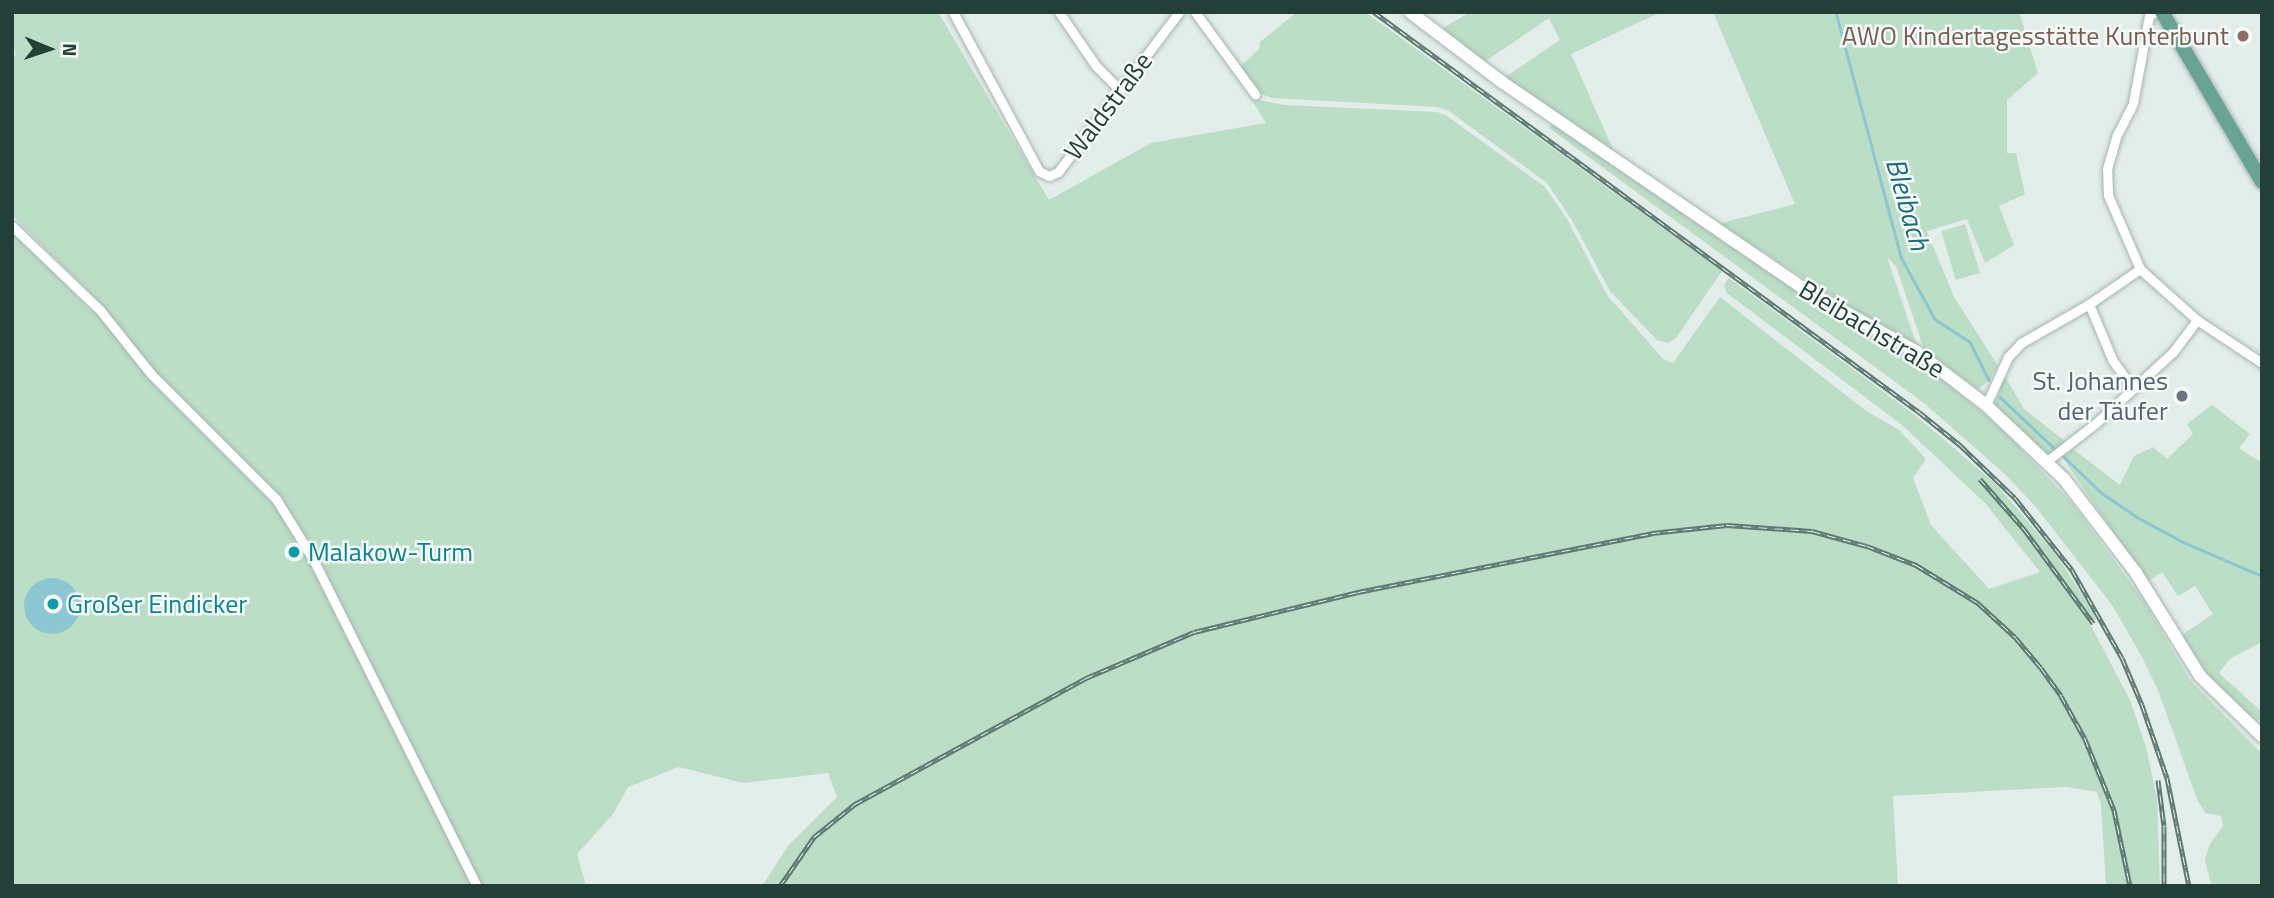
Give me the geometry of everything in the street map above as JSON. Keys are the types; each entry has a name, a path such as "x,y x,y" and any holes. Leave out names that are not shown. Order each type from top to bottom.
{"main road":[{"name":"Bleibachstraße","path":"1410,12 1502,82 1804,289 1917,352 2051,458 2120,549 2200,677 2262,736"},
{"path":"2162,12 2262,182"}],"street":[{"name":"Waldstraße","path":"953,12 1039,172 1049,176 1058,172 1179,12"},
{"path":"1059,12 1096,66 1120,90"},
{"path":"1195,12 1255,94"},
{"path":"2155,12 2149,16 2133,103 2117,135 2107,169 2108,195 2140,269 2197,320 2262,362"},
{"path":"12,226 100,310 151,374 276,499 313,559 477,886"},
{"path":"1986,405 2008,357 2021,343 2089,304 2140,269"},
{"path":"2089,304 2113,361 2133,389"},
{"path":"2051,458 2173,352 2197,320"}],"green space":[{"path":"12,12 938,12 1049,200 1151,143 1266,123 1251,99 1286,105 1437,112 1447,116 1545,187 1567,219 1607,295 1663,359 1673,363 1720,297 1865,410 1899,430 1926,459 1913,478 1931,525 1989,589 2040,572 1985,503 1902,425 1727,293 1724,285 1729,278 1915,415 1996,484 2058,557 2091,609 2096,619 2090,624 2130,700 2146,747 2157,799 2160,886 2106,886 2101,805 2097,792 2067,787 1893,796 1898,886 762,886 788,846 837,797 828,773 743,783 679,767 628,787 613,814 577,854 586,886 12,886 12,230 91,311 97,300 12,215 12,56 16,55 12,43","holes":["43,580 80,603 77,619 29,590"]},
{"path":"1297,12 1365,12 1722,271 1676,338 1668,343 1657,340 1610,291 1572,220 1547,183 1449,111 1437,107 1272,98 1256,92 1240,67 1259,49 1260,42"},
{"path":"1470,12 1661,12 1571,54 1615,154 1504,78 1560,40 1549,18 1483,63 1440,30"},
{"path":"1713,12 2019,12 2038,73 2007,100 2007,153 2016,153 2025,194 1999,206 2014,245 1985,263 1967,219 1927,231 1954,297 1998,366 1989,381 1978,389 1925,352 1896,266 1887,257 1918,349 1718,224 1795,204"},
{"path":"1553,124 1827,312 1939,376 2001,428 2072,503 2144,601 2190,680 2262,754 2262,886 2213,886 2210,881 2205,859 2210,844 2223,826 2221,816 2205,813 2197,799 2158,690 2112,605 2036,507 2006,475 1924,403 1549,128"},
{"path":"1965,224 1980,273 1956,280 1941,231"},
{"path":"2004,375 2024,409 2066,442 2048,455 1995,407"},
{"path":"2212,405 2250,434 2239,448 2262,463 2262,642 2230,659 2219,673 2262,712 2262,718 2256,723 2213,683 2179,637 2213,614 2195,586 2178,596 2162,572 2147,582 2063,458 2073,449 2120,485 2134,456 2153,447 2167,459 2193,434 2187,424"}],"water":[{"path":"52,578 63,580 72,586 78,595 78,617 72,626 63,632 52,634 41,632 32,626 26,617 24,606 26,595 32,586 41,580"}],"waterway":[{"name":"Bleibach","path":"1836,12 1901,257 1935,319 1970,342 1989,380"},
{"name":"Bleibach","path":"2000,397 2056,450"},
{"name":"Bleibach","path":"2061,454 2102,493 2137,517 2183,542 2262,576"}],"railway":[{"path":"1374,12 1919,412 1960,445 2015,498 2072,570 2122,658 2142,705 2167,778 2189,886"},
{"path":"1980,479 2024,529 2093,623"},
{"path":"780,886 814,837 855,804 1086,678 1194,632 1358,592 1652,533 1727,525 1812,531 1867,546 1916,565 1978,603 2015,637 2041,668 2061,696 2085,739 2114,810 2130,886"},
{"path":"2158,780 2164,826 2164,886"}],"place":[{"name":"AWO Kindertagesstätte Kunterbunt","path":"2243,36"},
{"name":"St. Johannes der Täufer","path":"2182,396"},
{"name":"Malakow-Turm","path":"294,552"},
{"name":"Großer Eindicker","path":"53,604"}]}
